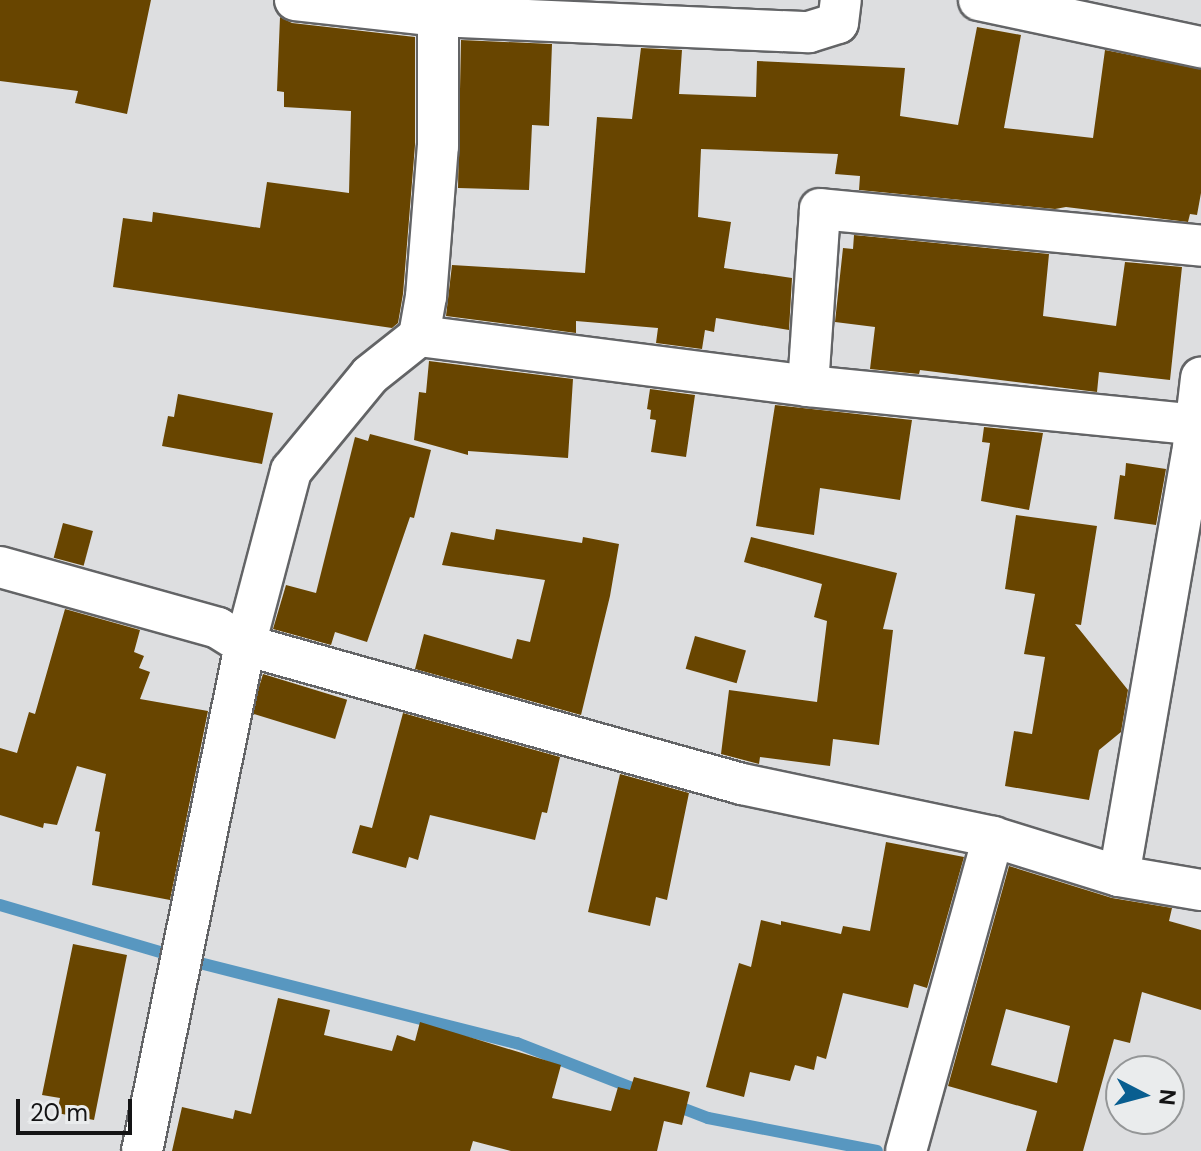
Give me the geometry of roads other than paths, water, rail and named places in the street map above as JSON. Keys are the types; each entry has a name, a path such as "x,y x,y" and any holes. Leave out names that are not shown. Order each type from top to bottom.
{"street":[{"path":"295,0 809,32 838,23 841,0"},
{"path":"979,0 1201,47"},
{"path":"148,1150 245,645 291,471 370,375 419,336 426,297 438,146 438,8"},
{"path":"808,386 820,209 1201,246"},
{"path":"419,336 808,386 1196,425"},
{"path":"1119,876 1196,425 1201,378"},
{"path":"0,567 218,628 245,645 742,784 993,837 1119,876 1201,890"},
{"path":"906,1151 993,837"}],"waterway":[{"path":"0,905 180,958 517,1043 645,1093"},
{"path":"674,1105 708,1118 877,1151"}]}
